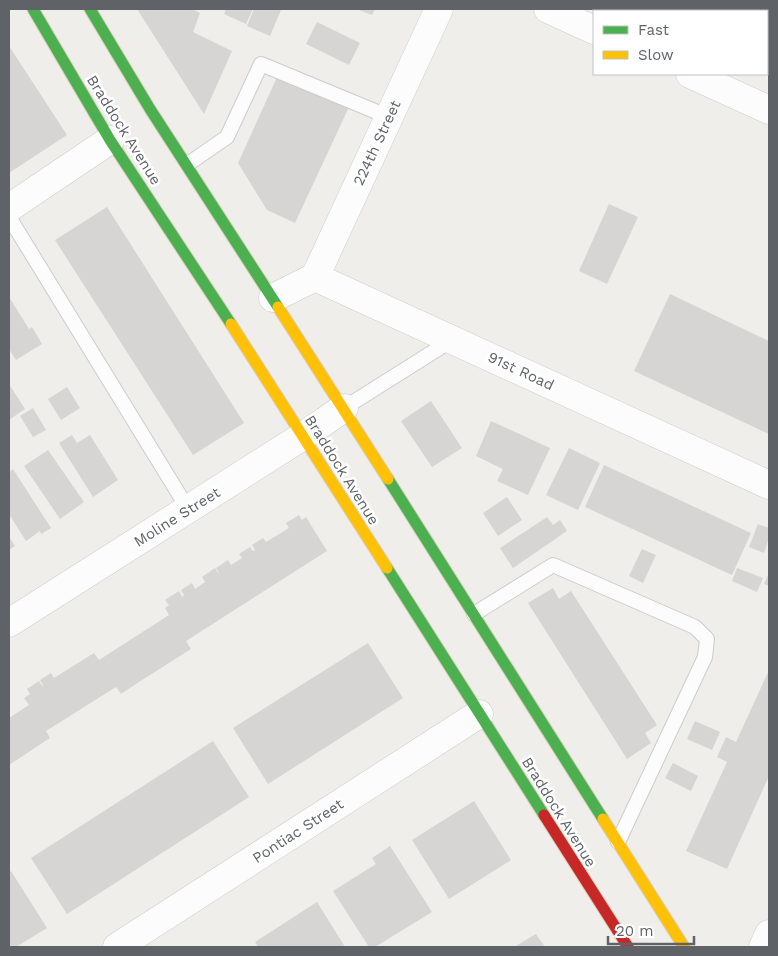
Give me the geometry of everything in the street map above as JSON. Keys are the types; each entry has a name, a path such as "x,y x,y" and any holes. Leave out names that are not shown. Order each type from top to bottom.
{"main road":[{"name":"Braddock Avenue","path":"33,9 110,140 210,289 628,947"},
{"path":"90,9 150,108 188,164 344,408 684,947"}],"street":[{"name":"224th Street","path":"315,277 438,9"},
{"path":"548,9 593,30"},
{"path":"692,75 769,110"},
{"path":"9,208 110,140"},
{"path":"273,298 315,277"},
{"name":"91st Road","path":"315,277 769,485"},
{"name":"Moline Street","path":"9,623 344,408"},
{"name":"Pontiac Street","path":"117,947 480,714"},
{"path":"763,947 769,934"}],"lane":[{"path":"188,164 227,137 261,64 389,117"},
{"path":"9,217 188,509"},
{"path":"344,408 452,340"},
{"path":"474,614 553,565 695,628 707,639 705,657 618,842"}],"building":[{"path":"137,9 192,9 200,13 193,32 232,51 204,114"},
{"path":"226,9 253,9 246,24 224,14"},
{"path":"254,9 281,10 270,36 247,26"},
{"path":"356,9 375,9 372,15"},
{"path":"684,9 703,9 702,10"},
{"path":"715,9 740,9 740,10"},
{"path":"769,9 768,30 768,10 750,10"},
{"path":"317,22 360,43 349,65 306,44"},
{"path":"9,46 67,135 9,173"},
{"path":"278,75 349,107 295,223 267,210 238,163"},
{"path":"609,204 638,217 607,284 579,271"},
{"path":"107,207 244,423 193,455 55,240"},
{"path":"670,294 769,341 769,434 634,371"},
{"path":"9,297 29,329 32,327 42,344 16,360 9,349"},
{"path":"9,384 25,409 9,420"},
{"path":"67,387 80,408 61,420 48,399"},
{"path":"431,401 462,448 432,467 401,421"},
{"path":"33,408 46,430 33,437 20,416"},
{"path":"491,421 550,448 528,495 497,481 503,469 476,456"},
{"path":"72,435 77,443 90,435 118,480 93,497 59,443"},
{"path":"569,448 600,463 578,510 546,495"},
{"path":"48,450 84,502 60,519 24,466"},
{"path":"604,465 751,533 732,575 585,507"},
{"path":"13,469 51,528 41,534 40,531 26,541 9,514 9,472"},
{"path":"507,497 522,520 498,536 483,513"},
{"path":"299,515 302,520 306,517 327,551 186,641 191,649 121,694 116,687 46,731 50,738 9,765 9,718 29,705 24,698 30,694 27,689 39,681 42,686 40,680 51,673 54,678 94,653 99,660 169,615 165,608 169,605 165,600 179,591 182,597 184,595 181,590 192,583 195,589 205,582 202,577 215,568 219,573 216,568 228,560 231,565 242,558 239,554 250,547 253,551 255,550 252,545 263,538 266,542 289,528 286,523"},
{"path":"547,517 553,525 560,520 567,531 513,568 500,548"},
{"path":"758,524 769,528 769,538 764,553 749,547"},
{"path":"9,536 15,546 9,550"},
{"path":"642,549 656,555 643,583 629,576"},
{"path":"737,568 763,578 757,592 732,581"},
{"path":"769,573 769,586 764,584"},
{"path":"553,588 559,599 571,591 657,725 645,733 651,743 627,759 528,603"},
{"path":"368,643 403,698 268,784 233,728"},
{"path":"769,670 769,776 727,869 686,851 727,762 717,757 726,737 736,742"},
{"path":"695,721 720,732 712,750 687,739"},
{"path":"213,741 249,797 67,914 31,858"},
{"path":"673,763 698,776 691,791 665,778"},
{"path":"474,801 511,860 449,899 412,840"},
{"path":"390,846 432,912 375,947 369,947 333,891 376,864 372,858"},
{"path":"11,871 47,928 16,947 9,947 9,873"},
{"path":"317,902 345,947 258,947 255,942"},
{"path":"536,934 545,947 514,947"}],"traffic: fast":[{"path":"33,9 110,140 231,324"},
{"path":"90,9 150,109 278,307"},
{"path":"388,479 603,819"},
{"path":"387,568 544,815"}],"traffic: slow":[{"path":"278,307 388,479"},
{"path":"231,324 387,568"},
{"path":"603,819 684,947"}],"traffic: jam":[{"path":"544,815 628,947"}]}
